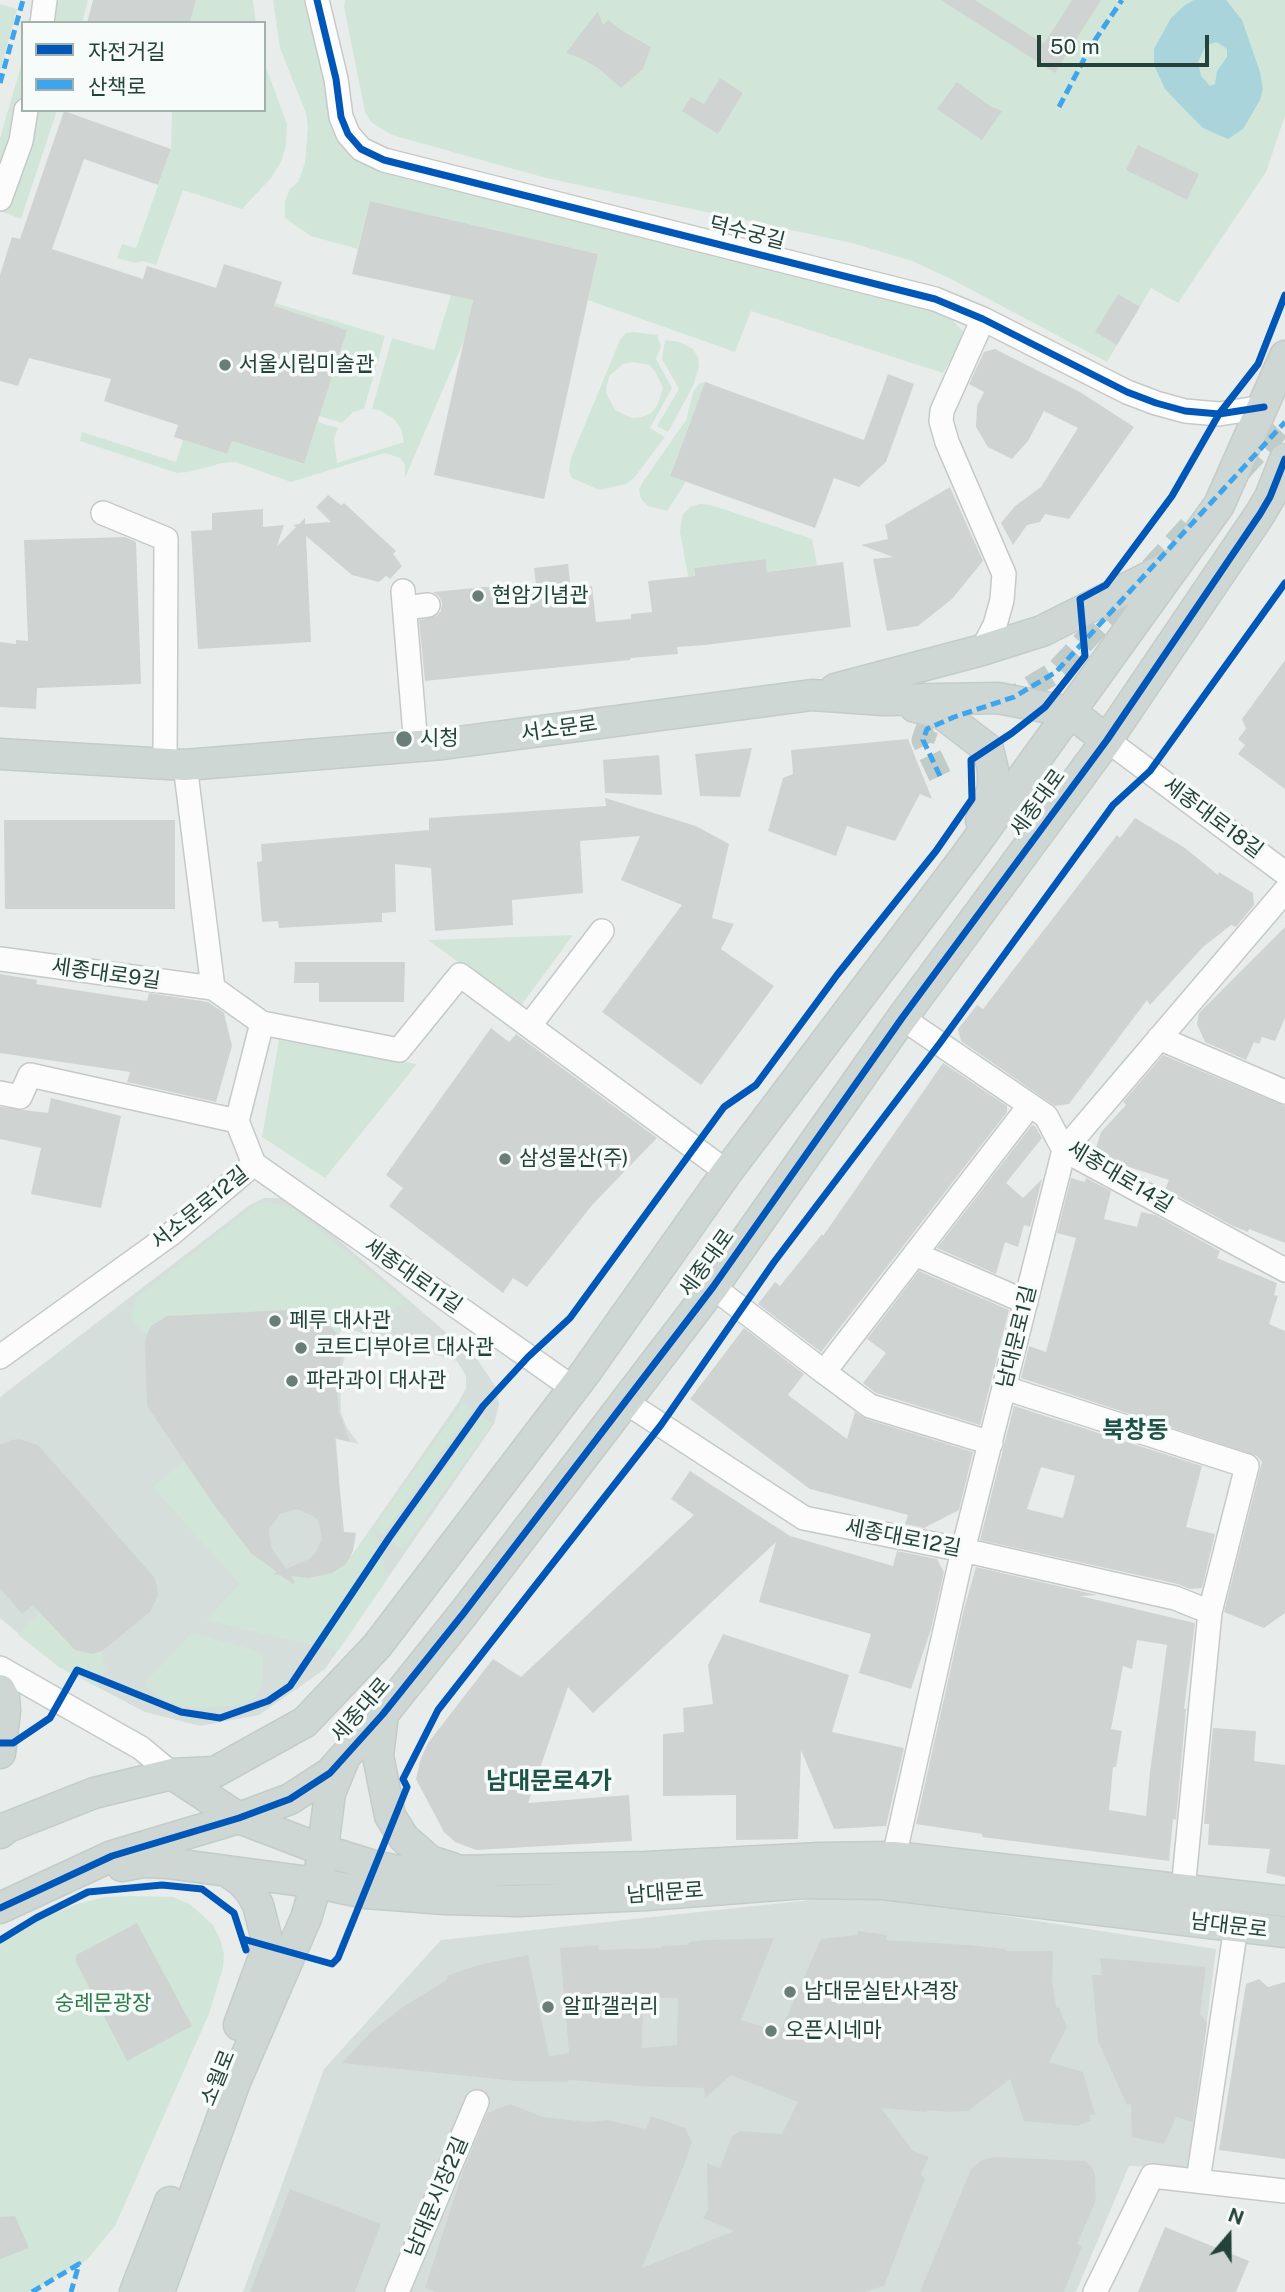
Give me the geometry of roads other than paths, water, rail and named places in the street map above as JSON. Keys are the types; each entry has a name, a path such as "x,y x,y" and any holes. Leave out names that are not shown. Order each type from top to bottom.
{"main road":[{"name":"세종대로","path":"0,1833 8,1827 94,1793 172,1774 215,1772 305,1722 377,1646 573,1388 727,1172 966,856 1219,505 1274,410 1285,356"},
{"name":"세종대로","path":"0,1908 112,1857 239,1818 290,1799 330,1773 383,1714 463,1614 713,1287 902,1018 1107,740 1260,514 1277,504 1285,458"},
{"path":"812,695 982,650 1042,631 1175,564"},
{"name":"서소문로","path":"0,754 175,765 416,746 812,695 884,700 998,698 1070,712 1107,740"},
{"path":"884,700 941,713 988,749 993,769 993,788 966,856"},
{"path":"420,1589 418,1612 425,1624 433,1627 449,1623 463,1614"},
{"path":"0,1690 5,1711 0,1753"},
{"path":"383,1714 378,1756 390,1816 404,1838 430,1861 462,1871"},
{"path":"323,1850 330,1793 350,1748"},
{"name":"남대문로","path":"172,1774 239,1818 323,1850 403,1872 646,1867 894,1857 1285,1901"},
{"name":"소월로","path":"159,2292 234,2082 306,1918 317,1883 323,1850"},
{"name":"남대문로","path":"48,1887 104,1870 143,1862 317,1883 379,1894 445,1899 518,1900 646,1895 805,1883 883,1884 1285,1932"},
{"name":"소월로","path":"135,2292 264,1957 265,1936 258,1905 241,1881 228,1872"}],"street":[{"path":"42,21 45,0"},
{"name":"덕수궁길","path":"317,0 336,79 341,117 348,134 360,149 384,160 935,299 983,319 1128,392 1156,403 1185,411 1219,414 1274,410"},
{"path":"0,199 21,141 26,112"},
{"path":"982,650 995,625 1002,600 1003,574 947,442 941,421 942,411 983,319"},
{"path":"103,513 166,539 175,765 213,988 262,1023 399,1050 460,975 727,1172"},
{"path":"416,746 404,600 428,605"},
{"name":"세종대로18길","path":"1107,740 1285,873"},
{"name":"남대문로1길","path":"894,1857 964,1550 1064,1150 1285,891"},
{"path":"530,1025 602,931"},
{"name":"세종대로9길","path":"0,960 213,988"},
{"name":"세종대로14길","path":"902,1018 1046,1116 1064,1150 1285,1270"},
{"path":"0,1093 20,1097 30,1075 237,1121 262,1023"},
{"path":"1159,1038 1285,1092"},
{"path":"824,1372 1030,1105"},
{"name":"서소문로12길","path":"0,1357 171,1234 254,1164 237,1121"},
{"name":"세종대로11길","path":"254,1164 573,1388"},
{"path":"915,1254 1026,1302"},
{"path":"713,1287 870,1406 991,1443"},
{"name":"남대문로","path":"1005,1388 1247,1466 1210,1612 1183,1890"},
{"name":"세종대로12길","path":"624,1401 804,1518 964,1550 1175,1598 1210,1612"},
{"path":"0,1668 141,1748 172,1774"},
{"path":"1198,2181 1236,1927"},
{"name":"남대문시장2길","path":"397,2290 477,2102"},
{"path":"1095,2292 1152,2176 1285,2190"}],"water":[{"path":"1194,0 1226,0 1242,20 1260,72 1263,89 1260,100 1243,129 1228,139 1203,128 1190,115 1165,89 1154,65 1154,49 1171,18","holes":["1217,42 1227,49 1227,57 1217,71 1215,84 1210,86 1201,76 1198,62 1206,45"]}],"tunnel":[{"path":"1240,471 1285,422"},
{"path":"1000,702 1014,697 1056,672 1191,525"},
{"path":"940,776 923,740 927,729 961,714"}],"place":[{"name":"서울시립미술관","path":"225,365"},
{"name":"현암기념관","path":"478,596"},
{"name":"시청","path":"404,739"},
{"name":"삼성물산(주)","path":"505,1159"},
{"name":"페루 대사관","path":"275,1321"},
{"name":"코트디부아르 대사관","path":"301,1348"},
{"name":"파라과이 대사관","path":"292,1381"},
{"name":"남대문실탄사격장","path":"790,1992"},
{"name":"알파갤러리","path":"548,2007"},
{"name":"오픈시네마","path":"771,2031"}],"district":[{"name":"북창동","path":"1135,1431"},
{"name":"남대문로4가","path":"549,1782"}],"park label":[{"name":"숭례문광장","path":"103,2004"}]}
